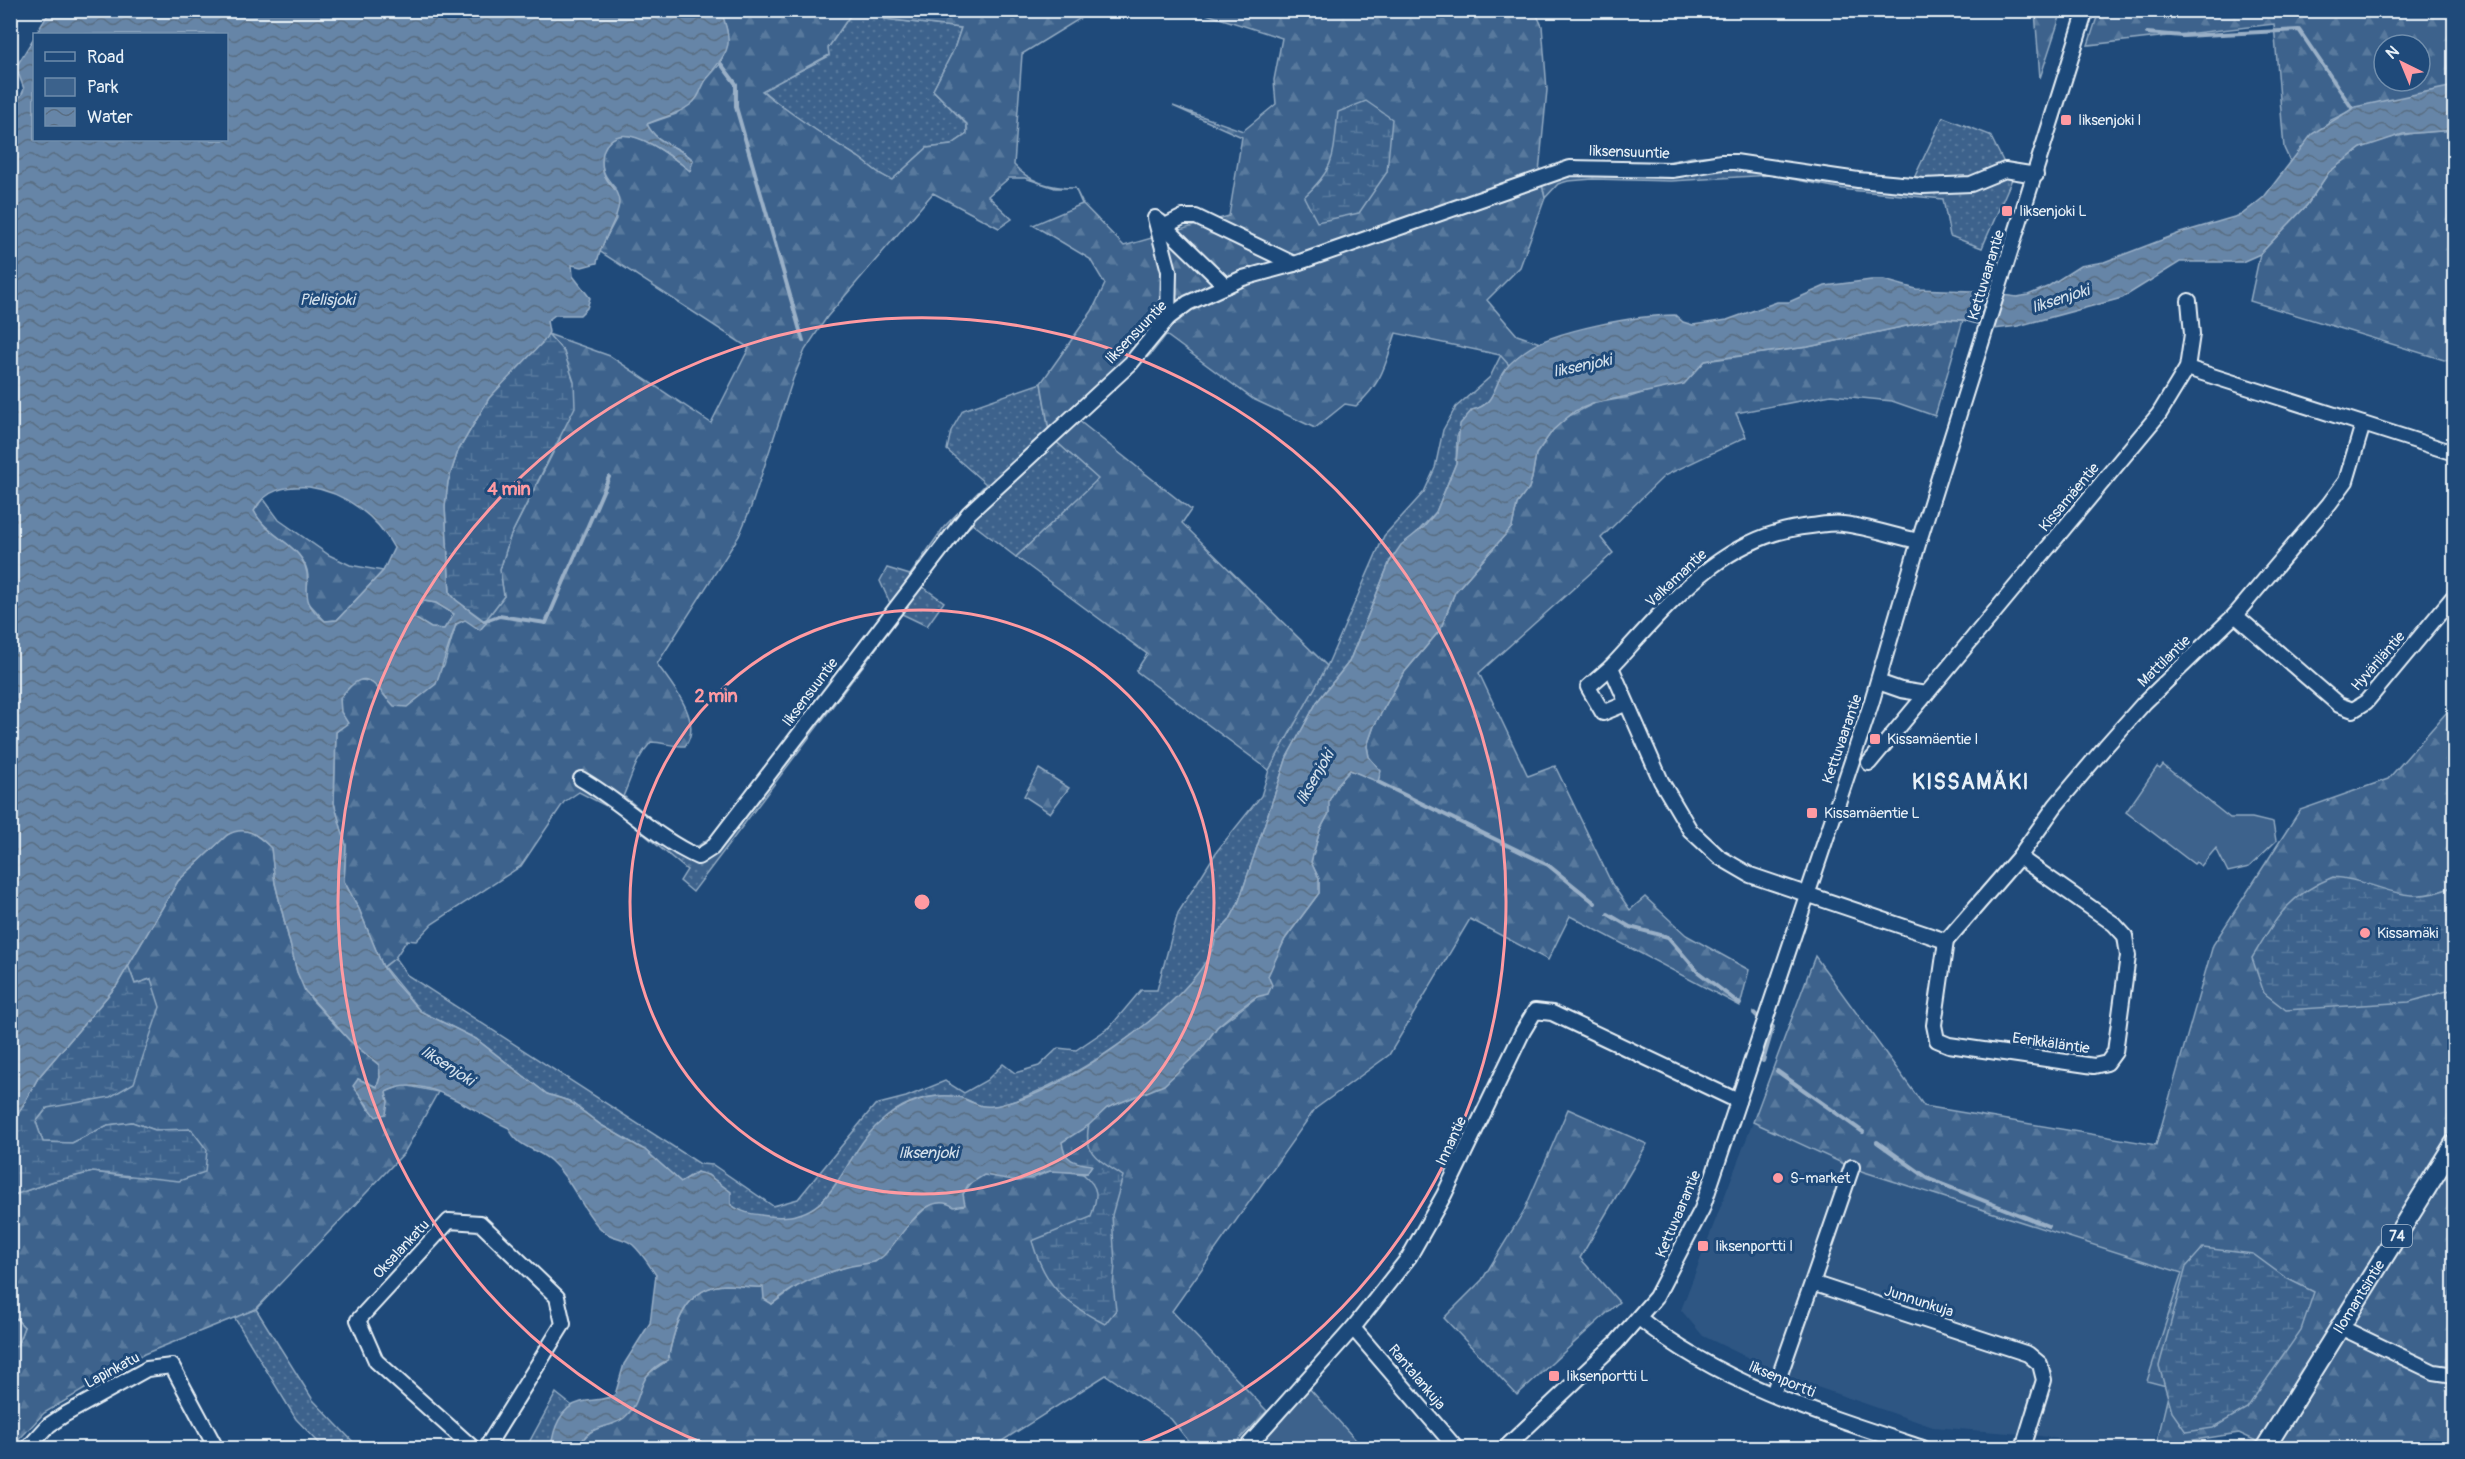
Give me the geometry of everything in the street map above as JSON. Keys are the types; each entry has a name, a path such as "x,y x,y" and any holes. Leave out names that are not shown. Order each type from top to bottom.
{"main road":[{"name":"Ilomantsintie","path":"2265,1449 2454,1144"}],"street":[{"name":"Kettuvaarantie","path":"1505,1449 1639,1318 1656,1297 1675,1266 1702,1209 1878,682 1919,542 2086,10"},
{"name":"Iiksensuuntie","path":"581,779 618,802 679,849 698,857 712,848 969,513 1131,363 1168,318 1188,303 1243,278 1294,264 1570,168 1672,170 1735,162 1858,180 1943,186 1971,184 2005,170 2036,175"},
{"path":"1165,226 1183,217 1196,217 1294,264"},
{"path":"1168,318 1169,271 1155,218 1226,286"},
{"name":"Kissamäentie","path":"1869,763 2159,414 2187,368 2192,334 2189,301"},
{"path":"2187,368 2454,453"},
{"name":"Mattilantie","path":"1946,941 2019,857 2056,805 2105,747 2144,704 2235,615 2346,481 2363,424"},
{"name":"Valkamantie","path":"1625,704 1604,713 1588,687 1611,667 1701,573 1727,554 1753,540 1786,528 1841,523 1919,542"},
{"name":"Hyväriläntie","path":"2235,615 2339,705 2353,710 2366,702 2454,596"},
{"path":"1611,667 1625,704 1661,781 1690,831 1719,857 1750,875 1946,941"},
{"path":"1878,682 1901,690 1926,694"},
{"name":"Eerikkäläntie","path":"1946,941 1934,1025 1937,1040 1949,1045 2094,1066 2107,1063 2115,1052 2128,956 2125,936 2114,924 2019,857"},
{"name":"Innantie","path":"1246,1449 1353,1328 1409,1257 1444,1195 1513,1050 1535,1011 1552,1013 1738,1101"},
{"path":"1773,1394 1852,1167"},
{"name":"Oksalankatu","path":"473,1449 376,1361 358,1320 449,1221 480,1223 557,1297 563,1324 486,1449"},
{"name":"Junnunkuja","path":"1812,1283 2028,1354 2040,1364 2044,1380 2023,1449"},
{"name":"Iiksenportti","path":"1639,1318 1693,1356 1773,1394 1923,1449"},
{"path":"2340,1327 2434,1372 2454,1375"},
{"name":"Rantalankuja","path":"1353,1328 1456,1449"},
{"name":"Lapinkatu","path":"27,1449 49,1425 64,1415 147,1369 165,1365 172,1366 216,1449"}],"shaded area":[{"path":"1753,1122 1848,1165 1778,1372 1703,1336 1681,1310"},
{"path":"1855,1169 2182,1273 2147,1380 2170,1387 2153,1448 2118,1448 2034,1435 1933,1427 1785,1376"}],"green space":[{"path":"721,11 853,11 828,48 829,55 762,91 809,126 892,180 927,148 951,145 967,134 967,124 933,90 954,49 961,28 885,19 877,11 1088,11 1089,13 1022,54 1014,165 1034,180 1058,187 1075,188 1055,188 1025,178 1009,178 988,196 1012,219 999,228 933,193 827,317 805,350 739,536 657,664 684,704 688,715 691,726 690,736 685,746 651,742 639,759 616,811 579,792 564,802 521,866 432,924 416,941 407,940 395,958 383,967 359,909 344,881 346,845 334,803 336,732 341,727 340,698 356,680 362,680 374,684 387,699 444,666 456,624 465,619 486,623 485,621 504,596 500,570 510,537 560,439 564,352 548,334 610,356 711,423 749,348 599,251 616,219 615,188 606,177 602,165 603,150 611,140 620,136 641,139 664,151 690,170 693,160 662,141 647,124 676,114 721,63 727,31"},
{"path":"853,11 877,11 885,19 961,28 954,49 933,90 967,125 967,134 951,145 927,148 892,180 808,125 762,90 829,56 828,48"},
{"path":"1197,11 1535,11 1542,26 1547,90 1539,172 1545,198 1520,267 1487,300 1517,335 1540,343 1509,365 1500,355 1396,333 1386,364 1372,389 1356,406 1345,404 1315,428 1253,399 1166,335 1151,354 1078,420 1191,510 1182,523 1327,666 1269,770 1136,671 1147,654 1016,557 1098,479 1050,436 1041,383 1092,311 1105,284 1090,259 1033,225 1082,204 1075,188 1083,204 1124,246 1229,216 1242,137 1173,106 1243,131 1276,104 1274,80 1282,38"},
{"path":"2035,11 2062,11 2040,78"},
{"path":"2099,11 2454,11 2454,90 2350,111 2329,121 2325,136 2291,163 2284,148 2274,24 2088,45"},
{"path":"1366,101 1392,119 1387,172 1359,213 1317,222 1304,197 1323,177 1332,159 1338,112"},
{"path":"1943,117 1990,135 2012,179 1982,248 1950,236 1943,199 1849,190 1771,175 1671,181 1593,179 1568,181 1558,184 1545,198 1539,172 1568,161 1657,164 1692,157 1728,154 1852,175 1914,178"},
{"path":"2454,130 2454,363 2250,301 2260,254 2307,205 2329,172 2361,148 2380,140 2414,133"},
{"path":"1939,319 1963,320 1935,416 1892,401 1831,395 1736,413 1746,437 1664,476 1601,538 1613,553 1479,673 1528,776 1555,766 1612,884 1630,910 1645,897 1686,935 1749,970 1740,1006 1570,916 1548,960 1470,919 1389,1055 1315,1109 1172,1311 1267,1411 1231,1448 1194,1448 1171,1419 1106,1375 991,1448 580,1448 588,1434 597,1428 613,1424 645,1376 668,1360 678,1322 684,1310 701,1292 712,1287 726,1285 764,1287 772,1304 803,1282 851,1265 875,1262 889,1250 899,1233 926,1208 934,1203 946,1202 963,1194 975,1178 984,1175 1031,1179 1050,1171 1083,1174 1061,1142 1107,1108 1200,1051 1217,1027 1257,997 1285,939 1319,893 1319,879 1311,862 1320,830 1329,813 1328,802 1338,784 1350,770 1378,781 1375,764 1369,757 1367,746 1374,726 1403,674 1440,630 1455,592 1512,527 1517,504 1529,488 1536,454 1553,430 1567,417 1595,403 1630,397 1690,377 1705,361 1808,347"},
{"path":"548,334 564,352 574,382 575,407 510,537 500,570 504,596 485,621 450,593 445,507 448,482 458,451 489,398"},
{"path":"1501,355 1509,365 1491,398 1472,410 1457,436 1456,463 1436,512 1390,561 1349,662 1317,702 1287,757 1238,904 1229,921 1216,935 1208,960 1187,987 1158,1014 1086,1066 1049,1086 1016,1100 990,1107 983,1107 965,1099 950,1096 934,1096 903,1106 873,1131 824,1199 812,1210 792,1217 759,1216 743,1212 732,1205 697,1172 681,1182 645,1150 601,1125 569,1101 547,1094 476,1039 420,1011 384,967 395,958 407,975 700,1164 713,1165 773,1206 798,1199 875,1105 906,1097 945,1081 964,1093 987,1080 1003,1064 1015,1073 1039,1066 1058,1048 1076,1050 1110,1027 1141,990 1157,990 1178,913 1217,851 1261,796 1269,770 1327,666 1384,536 1424,492 1435,468 1443,430 1456,407 1490,377"},
{"path":"1041,383 1050,436 1099,479 1016,557 973,524 954,540 923,587 944,602 927,626 902,614 693,892 680,881 687,870 616,811 625,797 685,846 698,846 721,829 890,603 880,581 887,568 910,575 944,527 986,484 947,450 951,431 963,410"},
{"path":"263,498 279,520 329,555 350,565 383,571 337,620 325,621 306,600 308,576 301,557 268,528 254,511"},
{"path":"424,601 436,603 454,614 444,629 431,628 414,618 417,607"},
{"path":"2454,704 2454,1448 2271,1448 2239,1433 2156,1446 2170,1387 2147,1381 2182,1273 1855,1169 1753,1122 1815,956 1924,1106 2156,1145 2213,945 2300,810 2388,779"},
{"path":"2163,765 2230,818 2252,818 2273,823 2276,841 2249,867 2228,872 2216,848 2201,866 2196,862 2194,864 2126,812 2157,767 2160,769"},
{"path":"1039,769 1069,788 1050,813 1024,796"},
{"path":"236,830 249,830 271,847 275,883 297,972 311,999 350,1041 379,1065 380,1077 377,1087 358,1079 359,1093 369,1110 388,1102 385,1092 404,1085 438,1092 404,1153 256,1309 144,1354 44,1413 11,1448 10,1348 17,1346 24,1327 11,1313 11,1196 54,1181 93,1172 129,1177 191,1130 155,1130 132,1122 108,1125 72,1143 43,1142 36,1122 150,979 135,984 128,965 178,881 227,835"},
{"path":"2333,877 2350,879 2406,894 2436,893 2454,886 2454,989 2409,1002 2286,1010 2264,993 2252,958 2276,919 2294,900 2317,884"},
{"path":"128,965 135,984 151,979 160,1007 134,1083 110,1097 47,1108 36,1122 43,1142 72,1143 108,1125 132,1122 155,1130 191,1129 207,1150 205,1172 179,1181 93,1172 54,1181 11,1196 11,1127 38,1078 117,985"},
{"path":"1568,1109 1647,1144 1580,1258 1619,1302 1517,1395 1444,1318 1482,1280 1524,1211"},
{"path":"1089,1124 1088,1143 1091,1150 1101,1161 1123,1176 1112,1215 1115,1265 1113,1285 1116,1310 1105,1324 1067,1300 1050,1282 1037,1257 1032,1241 1091,1217 1096,1199 1093,1184 1083,1174 1087,1173 1083,1168 1068,1158 1061,1142"},
{"path":"2203,1248 2253,1254 2286,1278 2314,1292 2301,1330 2247,1408 2213,1428 2186,1432 2172,1412 2159,1366 2186,1267"},
{"path":"256,1309 313,1400 359,1448 324,1448 296,1419 234,1317"},
{"path":"10,1313 24,1327 17,1346 11,1348"},
{"path":"1308,1387 1363,1448 1251,1448"},
{"path":"556,1393 571,1405 552,1448 526,1448"}],"water":[{"name":"Pielisjoki","path":"50,11 721,11 728,33 727,48 696,99 680,111 647,124 662,141 693,160 690,171 663,151 639,139 618,136 607,144 602,155 603,171 617,193 618,210 597,263 582,267 572,265 573,276 590,298 587,308 580,315 555,315 547,321 549,332 544,341 489,398 458,451 448,482 445,507 450,593 486,623 480,630 465,620 456,624 436,684 407,707 394,706 374,684 363,680 356,682 340,698 341,712 348,723 336,732 334,803 346,845 344,881 359,909 383,967 420,1011 476,1039 547,1094 569,1101 601,1125 645,1150 681,1182 697,1172 708,1175 731,1192 731,1205 745,1212 769,1216 789,1216 805,1212 818,1204 839,1180 867,1136 897,1110 908,1104 933,1097 959,1097 989,1106 1035,1094 1098,1059 1132,1035 1190,983 1208,958 1216,935 1229,921 1238,904 1287,757 1317,702 1349,662 1390,561 1401,545 1424,527 1436,512 1456,463 1460,424 1472,410 1488,401 1504,371 1525,351 1538,343 1597,325 1675,315 1683,322 1693,325 1727,320 1777,302 1789,302 1825,286 1871,280 1884,280 1916,289 1973,291 2017,297 2028,295 2047,287 2080,266 2104,262 2180,233 2241,215 2264,197 2312,134 2355,107 2421,93 2432,93 2432,91 2454,86 2454,130 2403,134 2361,148 2329,172 2307,205 2260,254 2242,262 2180,262 2122,298 2018,326 1994,329 1963,320 1939,319 1808,347 1705,361 1684,384 1595,403 1575,411 1553,430 1536,454 1529,488 1517,504 1512,527 1455,592 1440,630 1403,674 1374,726 1367,746 1369,757 1381,771 1378,782 1350,770 1338,784 1329,801 1329,813 1320,830 1311,862 1319,879 1319,893 1285,939 1268,976 1272,985 1268,994 1256,997 1217,1027 1200,1051 1164,1085 1107,1108 1089,1125 1062,1142 1065,1153 1071,1160 1092,1165 1087,1173 1050,1171 1019,1181 984,1175 968,1185 963,1194 965,1205 954,1207 943,1203 933,1204 923,1210 879,1260 819,1276 799,1285 772,1304 764,1299 763,1287 726,1285 700,1292 691,1300 678,1322 668,1360 649,1373 631,1411 618,1422 592,1431 583,1440 580,1448 551,1448 559,1420 568,1409 581,1402 615,1395 624,1364 650,1323 656,1275 633,1245 611,1236 597,1225 564,1176 551,1161 522,1144 509,1128 449,1096 416,1086 401,1087 386,1092 388,1102 386,1114 376,1117 353,1086 358,1079 377,1087 380,1077 379,1065 350,1041 305,991 297,972 275,883 271,848 251,832 240,831 227,835 178,881 117,985 38,1078 11,1127 10,100 21,96 24,89 16,67 33,39 33,141 228,141 228,33 37,33","holes":["300,487 335,494 358,507 387,536 394,548 383,571 337,620 325,621 315,612 307,597 306,567 301,558 291,546 271,532 254,511 264,498 277,490","424,601 436,603 454,614 444,629 431,628 414,618 417,607"]}],"waterway":[{"path":"2147,33 2183,36 2299,30 2352,108"},
{"path":"721,64 736,84 736,107 803,341"},
{"path":"485,621 499,616 546,623 609,477"},
{"path":"1378,782 1548,865 1595,903"},
{"path":"1608,914 1630,927 1668,937 1698,972 1740,1004"},
{"path":"1754,1013 1757,1016"},
{"path":"1763,1061 1773,1027"},
{"path":"1777,1071 1863,1132"},
{"path":"1877,1142 1929,1179 2048,1226"}],"place":[{"name":"Iiksenjoki I","path":"2066,120"},
{"name":"Iiksenjoki L","path":"2007,211"},
{"name":"Kissamäentie I","path":"1875,739"},
{"name":"Kissamäentie L","path":"1812,813"},
{"name":"Kissamäki","path":"2365,933"},
{"name":"S-market","path":"1778,1178"},
{"name":"Iiksenportti I","path":"1703,1246"},
{"name":"Iiksenportti L","path":"1554,1376"}],"district":[{"name":"KISSAMÄKI","path":"1971,782"}],"water label":[{"name":"Iiksenjoki","path":"2060,298"},
{"name":"Iiksenjoki","path":"1582,365"},
{"name":"Iiksenjoki","path":"1314,777"},
{"name":"Iiksenjoki","path":"448,1065"},
{"name":"Iiksenjoki","path":"928,1152"}]}
